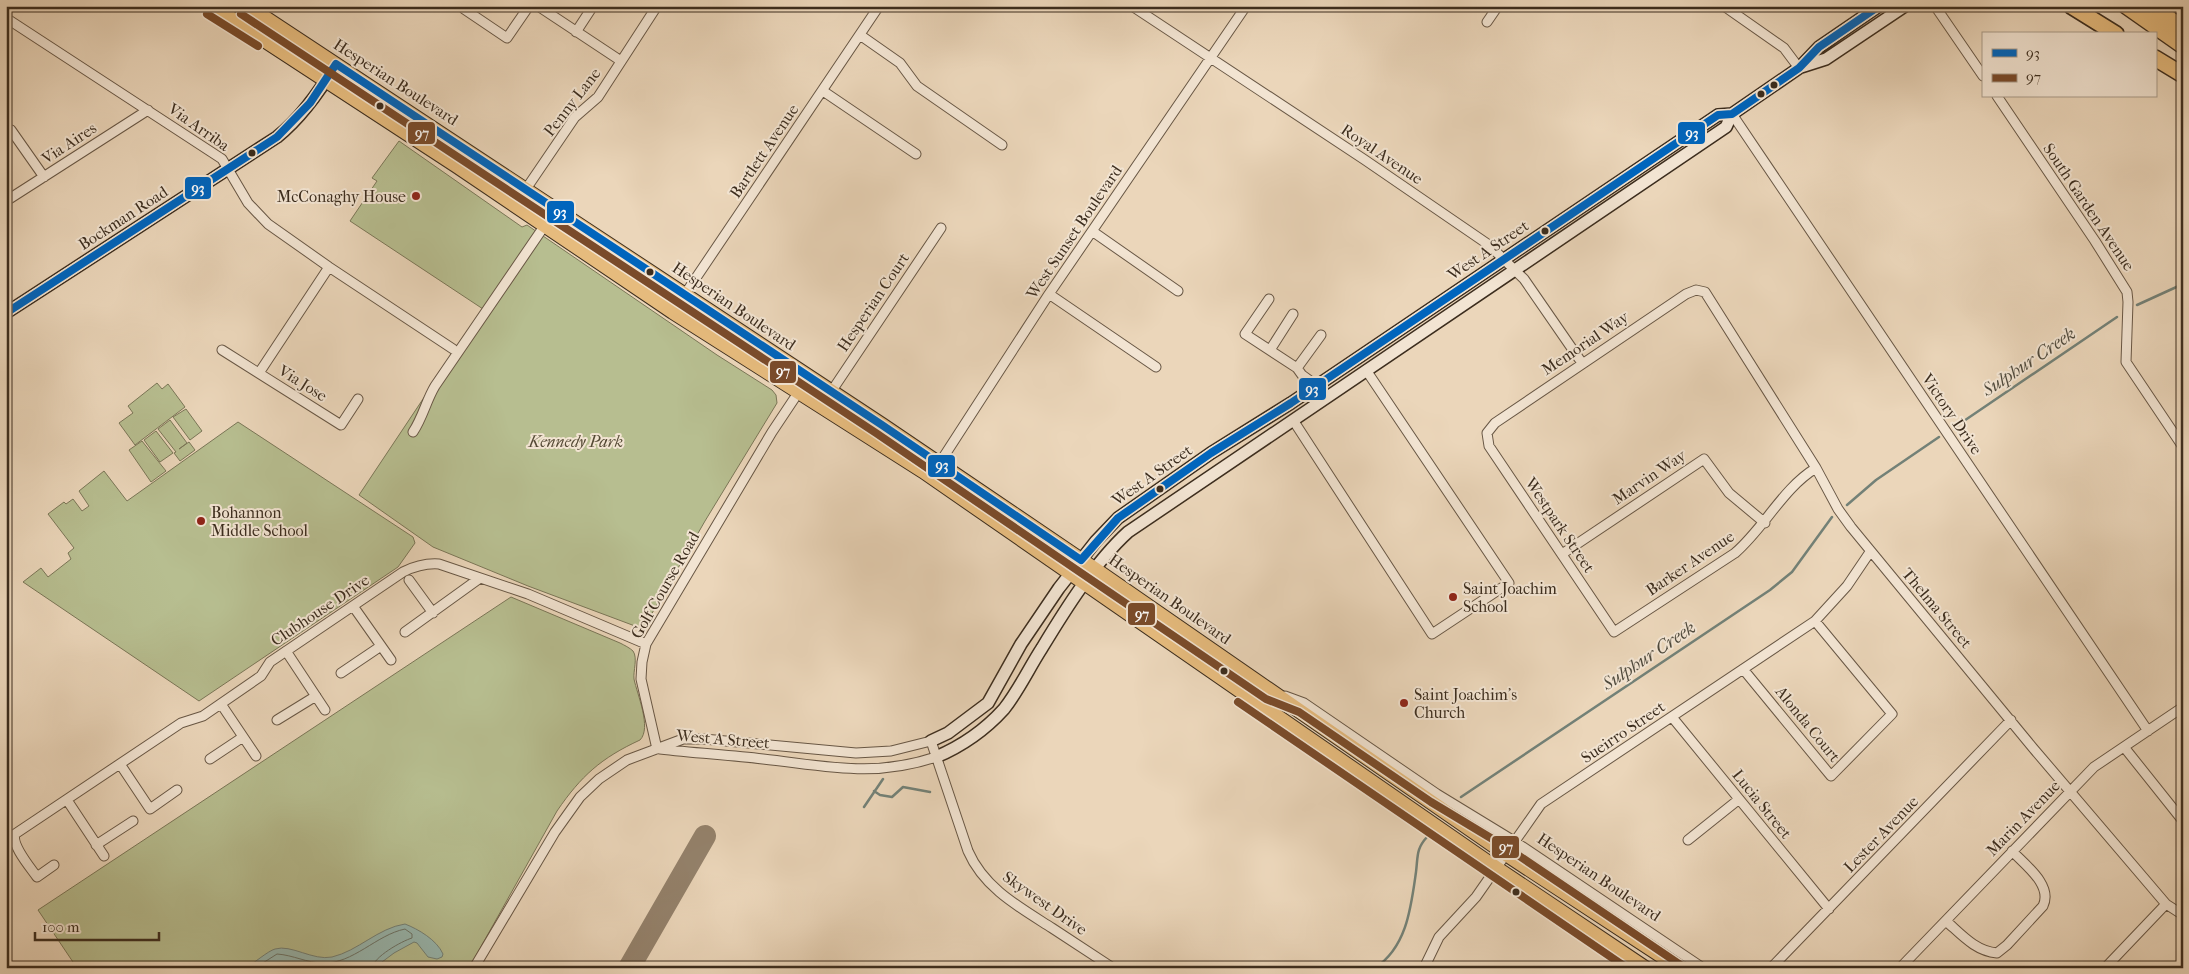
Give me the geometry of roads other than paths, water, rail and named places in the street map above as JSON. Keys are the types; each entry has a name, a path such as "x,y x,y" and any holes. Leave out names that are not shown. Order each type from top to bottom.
{"highway":[{"path":"2071,6 2113,32"},
{"path":"2126,6 2183,46"},
{"path":"2151,6 2183,28"},
{"path":"2156,59 2183,75"}],"main road":[{"path":"212,6 457,166 673,312 931,477 1496,868 1645,968"},
{"name":"Hesperian Boulevard","path":"247,6 685,294 939,464 1272,691 1506,854 1680,968"},
{"name":"West A Street","path":"930,741 948,733 988,703 1021,644 1081,560 1118,518 1211,453 1317,386 1718,115 1732,114 1799,68 1819,47 1879,6"},
{"name":"West A Street","path":"1799,68 1826,59 1905,6"},
{"name":"Bockman Road","path":"6,313 228,170 293,125 336,64"},
{"name":"West A Street","path":"936,757 973,737 1003,710 1085,583 1118,541 1128,532 1726,127 1732,114"},
{"path":"457,166 474,171 491,166"},
{"path":"1291,403 1293,420"},
{"path":"1207,478 1206,471 1211,453"}],"street":[{"path":"465,8 507,38 528,6"},
{"path":"538,6 620,61"},
{"path":"576,32 593,6"},
{"name":"Penny Lane","path":"526,189 575,118 598,97 657,6"},
{"name":"Bartlett Avenue","path":"673,312 879,6"},
{"name":"Royal Avenue","path":"1132,6 1381,170 1489,245 1524,279 1582,363"},
{"name":"West Sunset Boulevard","path":"931,477 1049,294 1246,6"},
{"path":"1487,22 1498,6"},
{"path":"1724,6 1784,48 1799,68"},
{"path":"1935,6 1982,75"},
{"name":"Via Arriba","path":"6,18 222,159 248,203 268,224 453,349"},
{"path":"860,35 900,63 917,86 1002,145"},
{"path":"823,90 916,154"},
{"name":"South Garden Avenue","path":"1998,98 2113,268 2127,292 2126,362 2182,444"},
{"name":"Via Aires","path":"6,201 148,110"},
{"name":"Victory Drive","path":"1732,114 2148,731"},
{"path":"11,130 44,176"},
{"path":"413,432 420,420 426,401 435,386 545,225"},
{"name":"Hesperian Court","path":"831,392 941,228"},
{"path":"1092,230 1178,291"},
{"path":"259,373 329,267"},
{"name":"Memorial Way","path":"1487,433 1495,423 1686,294 1696,290 1705,292"},
{"name":"Thelma Street","path":"1705,292 1816,468 1838,509 1870,552 2166,904 2183,915"},
{"path":"1049,294 1156,367"},
{"path":"1269,299 1246,334 1297,368 1302,376 1317,386"},
{"path":"1270,350 1293,314"},
{"path":"1297,368 1321,335"},
{"name":"Via Jose","path":"222,350 341,425 358,399"},
{"path":"1293,420 1432,634 1509,583 1366,370"},
{"name":"Golf Course Road","path":"657,749 641,679 646,644 808,378"},
{"name":"Westpark Street","path":"1487,433 1489,446 1614,632"},
{"name":"Marvin Way","path":"1562,554 1704,459 1729,494 1765,523"},
{"name":"Barker Avenue","path":"1614,632 1735,553 1752,539 1802,476 1816,468"},
{"name":"Sueirro Street","path":"1424,968 1439,937 1476,896 1541,804 1815,621 1847,586 1870,552"},
{"name":"Clubhouse Drive","path":"54,865 37,877 15,845 13,838 15,834 181,722 203,716 261,676 270,662 403,572 422,564 439,564 528,594 646,644"},
{"path":"405,632 480,578"},
{"path":"409,580 433,613"},
{"path":"353,606 391,660"},
{"name":"Alonda Court","path":"1743,669 1830,776 1892,714 1815,621"},
{"path":"341,673 381,646"},
{"path":"286,651 325,710"},
{"name":"Hesperian Boulevard","path":"1272,691 1304,703 1437,794 1514,841 1703,968"},
{"path":"277,720 316,696"},
{"path":"221,704 256,756"},
{"name":"Marin Avenue","path":"1900,968 2094,767 2183,707"},
{"name":"Lucia Street","path":"1672,717 1829,909"},
{"name":"Lester Avenue","path":"1771,968 2012,720"},
{"path":"210,760 243,737"},
{"name":"West A Street","path":"657,749 683,739 704,739 790,748 865,753 891,751 930,741"},
{"name":"Skywest Drive","path":"930,741 968,851 975,866 986,880 1008,899 1113,968"},
{"path":"2124,746 2183,821"},
{"path":"474,968 555,832 580,796 599,779 627,760 657,749"},
{"name":"West A Street","path":"657,749 704,752 858,770 898,768 936,757"},
{"path":"120,764 150,809 178,790"},
{"path":"67,800 104,856"},
{"path":"1688,840 1738,800"},
{"path":"96,845 133,820"},
{"path":"1946,921 1975,946 1987,952 1997,953 2013,939 2044,906 2047,899 2045,887 2012,851"},
{"path":"2104,968 2166,904"}],"water":[{"path":"405,924 432,940 443,954 442,957 437,959 428,957 417,943 414,942 394,953 374,968 246,968 269,952 281,948 317,957 332,957 351,950 386,930"}],"waterway":[{"name":"Sulphur Creek","path":"2137,305 2183,284"},
{"name":"Sulphur Creek","path":"1955,427 2117,317"},
{"name":"Sulphur Creek","path":"1847,505 1876,480 1939,437"},
{"name":"Sulphur Creek","path":"1461,797 1770,590 1792,572 1832,517"},
{"path":"864,807 883,779"},
{"path":"874,791 880,795 892,797 903,787 930,792"},
{"name":"Sulphur Creek","path":"1375,968 1386,959 1401,938 1409,912 1418,853 1427,837"}],"place":[{"name":"McConaghy House","path":"416,196"},
{"name":"Bohannon Middle School","path":"201,521"},
{"name":"Saint Joachim School","path":"1453,597"},
{"name":"Saint Joachim's Church","path":"1404,703"}],"park label":[{"name":"Kennedy Park","path":"576,441"}]}
